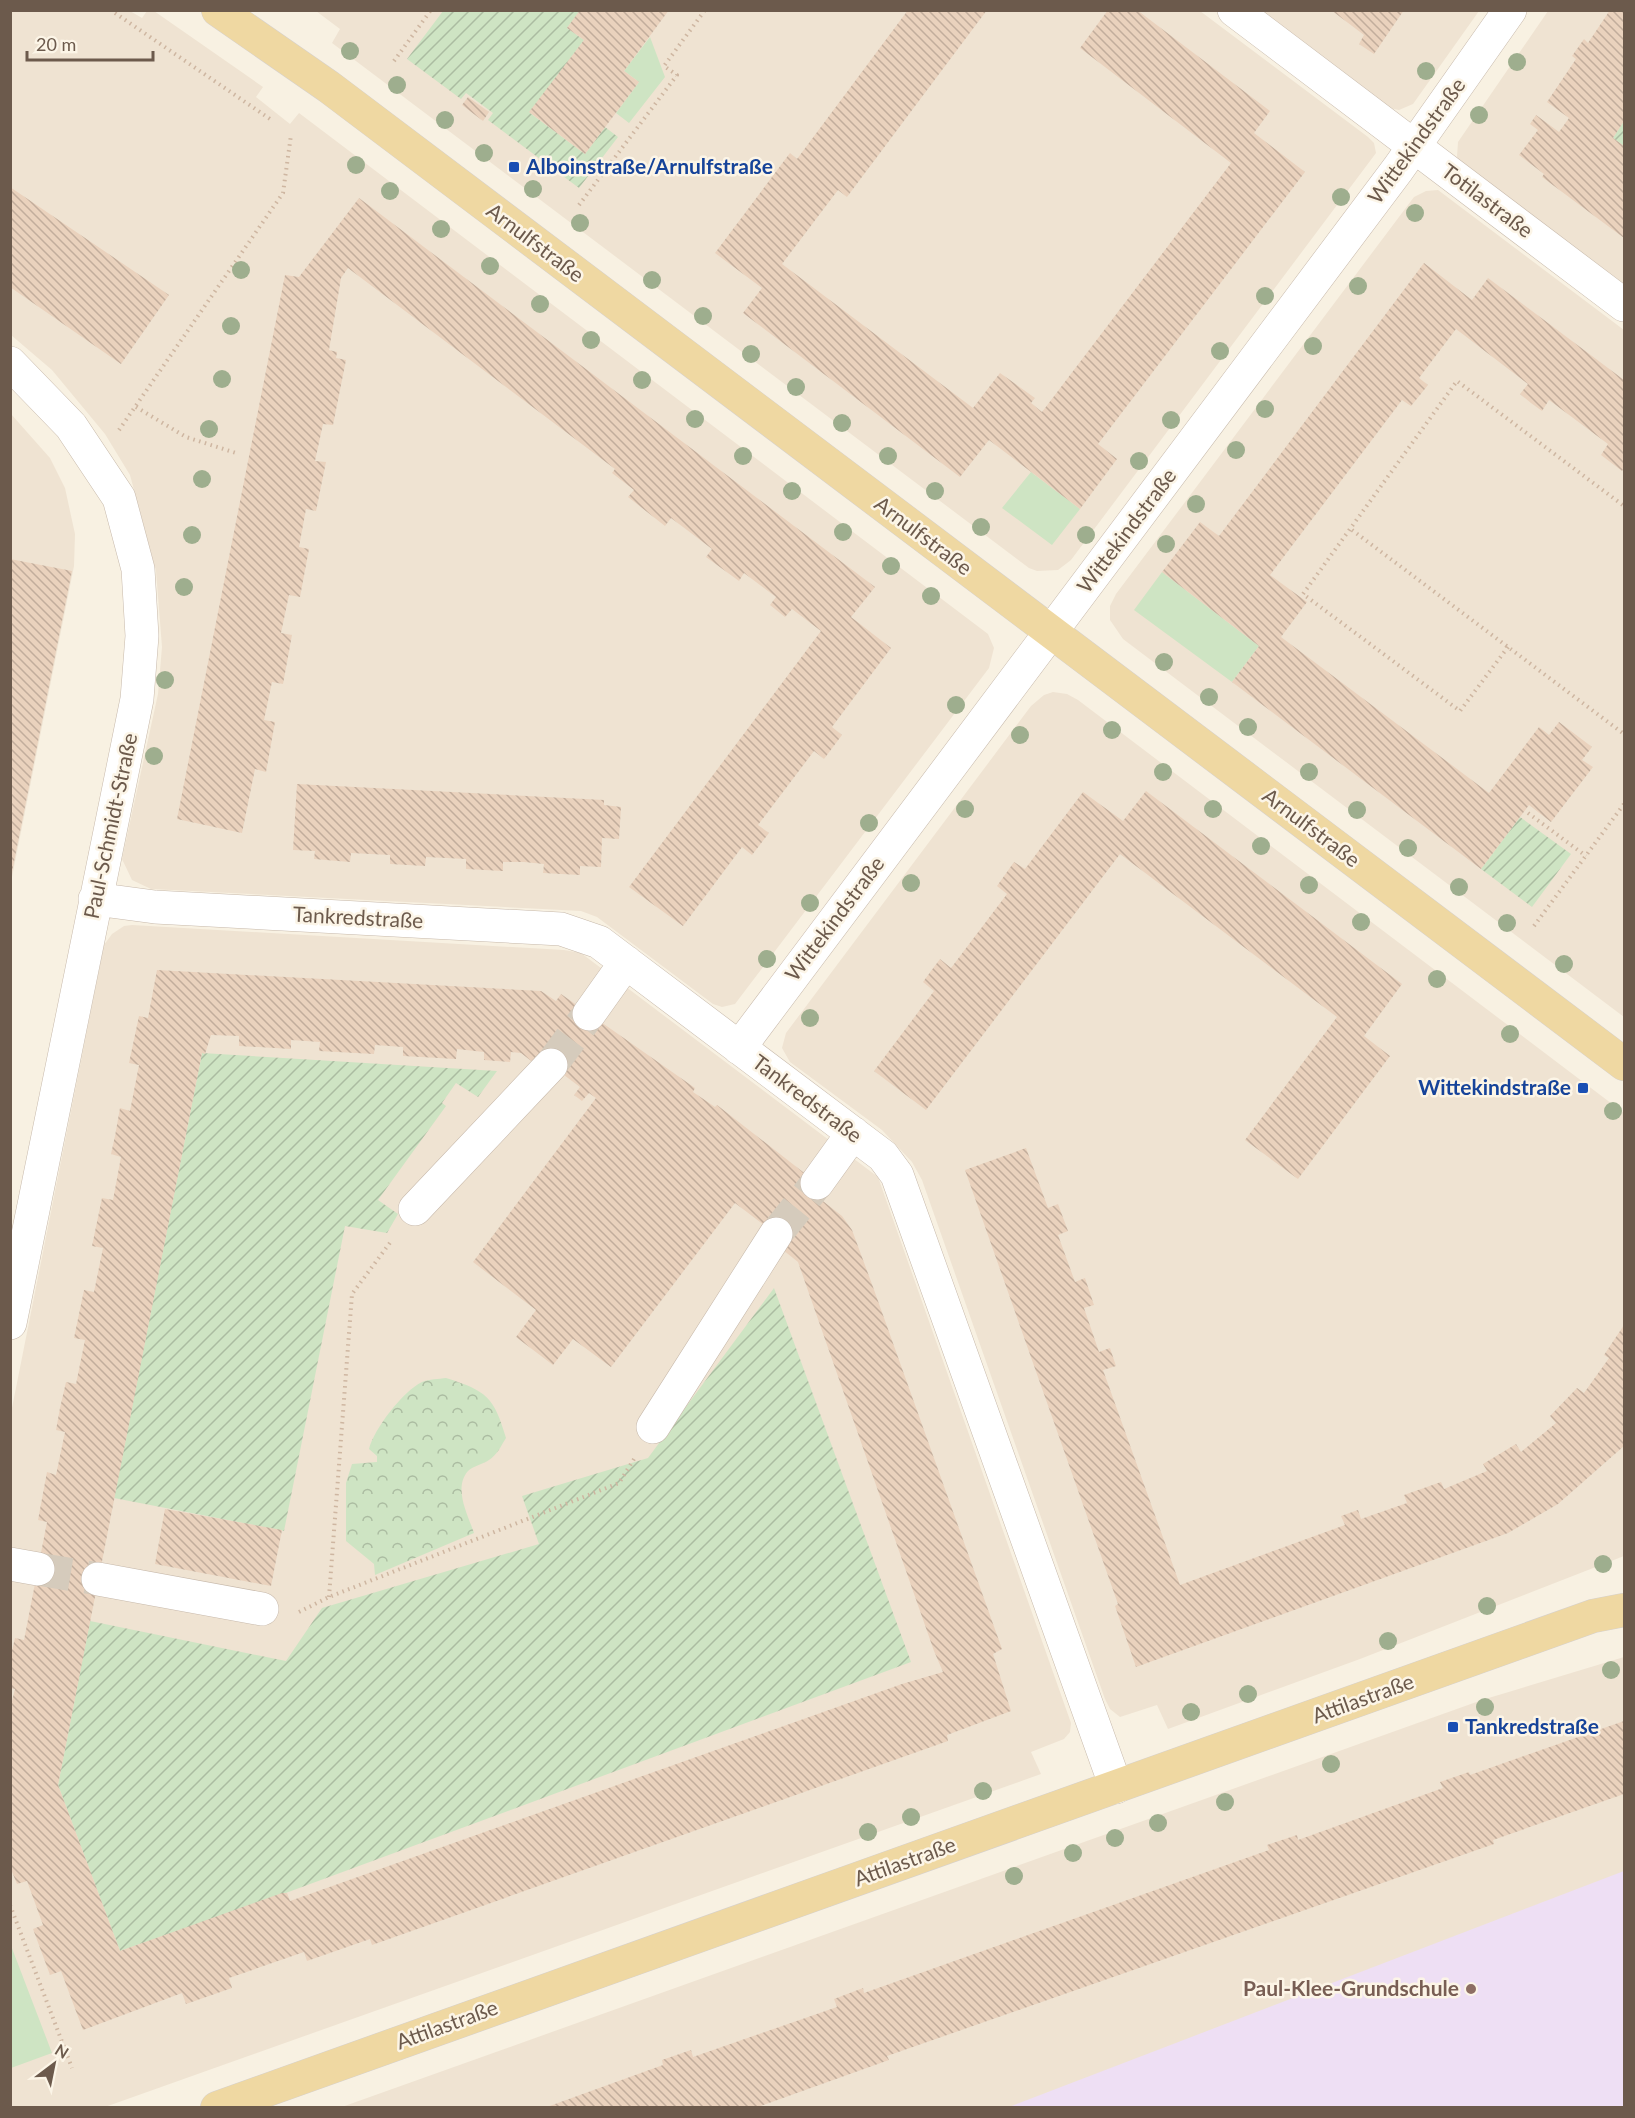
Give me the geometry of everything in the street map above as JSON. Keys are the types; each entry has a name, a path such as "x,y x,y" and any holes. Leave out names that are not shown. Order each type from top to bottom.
{"main road":[{"name":"Arnulfstraße","path":"224,12 328,87 1624,1064"},
{"name":"Attilastraße","path":"217,2108 1609,1613 1624,1600"}],"street":[{"name":"Totilastraße","path":"1234,10 1624,305"},
{"name":"Wittekindstraße","path":"739,1048 1415,147 1510,10"},
{"name":"Paul-Schmidt-Straße","path":"10,363 70,426 97,462 118,498 138,568 142,636 137,699 10,1323"},
{"name":"Tankredstraße","path":"95,899 155,907 561,929 599,942 883,1156 897,1175 1116,1787"},
{"path":"589,1014 626,962"},
{"path":"415,1209 551,1065"},
{"path":"817,1183 853,1133"},
{"path":"653,1428 776,1234"},
{"path":"98,1579 262,1609"}],"path":[{"path":"394,61 431,10"},
{"path":"579,205 677,75 664,66 705,10"},
{"path":"115,13 273,122"},
{"path":"115,435 283,193 291,135"},
{"path":"1508,647 1460,711 1303,594 1352,530 1457,381 1624,506"},
{"path":"136,407 186,437 236,453"},
{"path":"1352,530 1624,734"},
{"path":"1534,926 1624,804"},
{"path":"1528,813 1586,856"},
{"path":"329,1597 352,1294 415,1209"},
{"path":"262,1609 293,1615 329,1597 619,1483 653,1428"},
{"path":"10,1905 72,2068"}],"shaded area":[{"path":"10,11 130,11 142,18 147,11 154,11 263,87 256,97 290,124 299,113 988,634 994,648 989,668 735,1004 722,1007 713,1004 597,917 581,911 151,889 132,880 122,859 158,694 162,647 156,571 130,475 105,434 52,370 11,335"},
{"path":"316,11 1200,11 1368,137 1374,143 1376,153 1071,560 1058,570 1037,571 1029,568 332,43 340,29"},
{"path":"1258,11 1479,11 1413,104 1399,110 1389,108"},
{"path":"1548,11 1624,11 1624,287 1460,162 1457,157 1458,142"},
{"path":"1438,190 1624,330 1624,1017 1123,639 1110,620 1110,606 1116,594 1414,197 1426,191"},
{"path":"11,414 50,458 65,488 75,534 74,566 11,882"},
{"path":"1053,692 1067,694 1078,700 1624,1113 1624,1556 1360,1659 1168,1729 1157,1705 1120,1717 1110,1709 1105,1699 922,1180 912,1162 882,1130 790,1062 782,1048 786,1033 1031,706 1044,695"},
{"path":"124,926 564,950 581,953 878,1177 1071,1723 1070,1732 1064,1739 1031,1752 1041,1774 105,2107 11,2108 11,1413 104,945 112,934"},
{"path":"1624,1657 1624,2107 339,2108 1482,1700"},
{"name":"Paul-Klee-Grundschule","path":"1624,1871 1624,2107 1009,2107"}],"green space":[{"path":"443,11 580,11 567,28 584,40 530,113 585,154 605,127 618,137 579,188 488,120 493,113 466,93 461,99 407,59"},
{"path":"650,37 665,77 629,123 616,113 639,82 624,71"},
{"path":"1624,121 1624,146 1613,138"},
{"path":"1031,472 1080,509 1052,545 1002,508"},
{"path":"1162,572 1259,646 1232,682 1134,610"},
{"path":"1520,817 1571,854 1532,907 1481,869"},
{"path":"202,1053 497,1071 478,1097 456,1083 442,1103 446,1106 378,1200 398,1214 387,1233 345,1226 284,1531 114,1498"},
{"path":"774,1288 911,1662 283,1894 120,1951 58,1785 90,1621 286,1661 322,1608 539,1544 522,1496 648,1458"},
{"path":"446,1378 471,1387 493,1404 506,1438 492,1458 470,1469 464,1478 463,1502 474,1533 375,1575 374,1564 346,1541 346,1483 352,1464 377,1462 377,1456 369,1449 372,1441 390,1411 406,1393 422,1382"},
{"path":"10,1943 52,2053 11,2068 10,2067"}],"building":[{"path":"580,10 669,10 624,71 639,82 585,154 529,112 584,40 567,28"},
{"path":"908,10 987,10 847,197 838,190 782,264 973,408 1000,373 1035,398 1031,403 1042,412 1231,163 1080,48 1108,10 1137,10 1270,111 1254,133 1305,172 1098,444 1117,459 1080,509 989,440 960,477 743,313 762,288 715,253 790,153 797,159"},
{"path":"1331,10 1404,10 1374,54 1359,44 1364,35"},
{"path":"1610,10 1624,10 1624,121 1613,138 1624,146 1624,238 1542,177 1544,174 1519,155 1538,130 1530,124 1536,115 1559,132 1569,118 1547,102 1576,59 1572,56 1584,39 1588,43"},
{"path":"468,97 489,112 483,121 462,105"},
{"path":"10,187 169,295 121,364 10,287"},
{"path":"359,198 875,587 851,617 891,648 832,727 842,735 824,759 814,751 758,825 769,833 752,855 742,847 683,926 629,887 821,631 792,609 785,617 770,605 776,597 744,573 739,581 706,557 712,549 671,518 665,526 628,497 634,490 612,473 615,469 348,268 341,278 329,350 337,352 336,358 346,360 333,425 323,424 315,461 326,462 316,511 306,509 299,547 309,549 300,597 289,595 281,633 292,635 283,684 272,682 264,720 275,722 266,772 255,769 242,833 177,819 285,275 299,277"},
{"path":"1424,263 1472,300 1488,278 1624,380 1624,468 1622,471 1601,455 1608,444 1549,400 1542,411 1531,403 1520,394 1528,384 1456,329 1419,378 1428,385 1411,406 1402,400 1270,575 1307,602 1281,637 1489,793 1539,727 1549,735 1559,722 1592,747 1582,760 1593,767 1551,822 1529,805 1481,869 1232,682 1259,646 1162,572 1200,522 1219,536"},
{"path":"10,559 72,571 12,872 10,872"},
{"path":"297,784 604,800 604,805 621,807 619,839 602,838 601,867 580,866 580,875 543,873 544,864 524,862 503,862 503,871 466,869 466,859 426,857 425,866 390,864 390,855 351,853 350,862 314,859 315,851 293,850"},
{"path":"1146,791 1402,984 1364,1036 1390,1056 1298,1179 1245,1140 1337,1017 1120,854 926,1110 874,1071 934,991 923,982 940,959 951,968 1007,894 997,886 1014,862 1025,869 1083,792 1123,821"},
{"path":"157,970 541,991 556,1001 561,994 695,1088 693,1092 715,1107 717,1105 817,1183 819,1198 842,1216 852,1230 873,1287 1002,1649 993,1654 1011,1711 947,1735 948,1741 372,1945 370,1939 307,1961 304,1952 229,1978 232,1988 186,2004 182,1993 83,2030 61,1971 50,1975 33,1929 43,1925 27,1881 17,1884 10,1867 10,1709 15,1689 10,1688 10,1659 15,1638 24,1640 47,1522 38,1520 47,1472 56,1475 65,1432 56,1430 60,1408 66,1382 76,1384 85,1340 74,1338 84,1290 94,1292 103,1248 92,1246 102,1198 113,1200 121,1157 111,1154 120,1108 130,1111 139,1065 129,1063 139,1016 148,1018","holes":["211,1035 239,1036 239,1046 291,1049 291,1040 320,1042 319,1051 374,1054 375,1045 403,1047 403,1056 456,1059 457,1049 484,1052 484,1060 510,1062 511,1052 521,1053 539,1067 544,1060 580,1087 574,1095 582,1101 589,1093 596,1098 473,1262 536,1310 516,1337 553,1365 573,1339 611,1367 735,1203 776,1234 778,1246 798,1262 943,1672 902,1684 290,1901 287,1893 282,1893 120,1951 58,1785 202,1053 205,1054"]},
{"path":"1026,1148 1048,1208 1058,1204 1068,1231 1058,1235 1075,1282 1085,1278 1094,1305 1084,1308 1099,1352 1110,1348 1116,1366 1103,1370 1180,1585 1345,1525 1341,1516 1358,1510 1361,1519 1407,1503 1404,1495 1441,1482 1444,1489 1487,1471 1483,1464 1516,1444 1521,1452 1556,1423 1550,1416 1577,1388 1584,1393 1609,1358 1604,1355 1624,1325 1624,1446 1558,1504 1508,1533 1136,1667 1115,1606 1118,1604 965,1170"},
{"path":"165,1509 282,1530 271,1586 155,1564"},
{"path":"1624,1721 1624,1794 1493,1840 1494,1844 887,2056 889,2060 755,2108 544,2108 663,2065 662,2060 691,2050 693,2057 837,2007 834,1999 863,1988 864,1993 1269,1850 1267,1845 1297,1835 1298,1840 1443,1788 1440,1782 1469,1772 1470,1775"}],"tunnel":[{"path":"551,1065 589,1014"},
{"path":"776,1234 817,1183"},
{"path":"38,1569 98,1579"}],"place":[{"name":"Alboinstraße/Arnulfstraße","path":"514,167"},
{"name":"Wittekindstraße","path":"1583,1088"},
{"name":"Tankredstraße","path":"1453,1727"},
{"name":"Paul-Klee-Grundschule","path":"1471,1989"}]}
